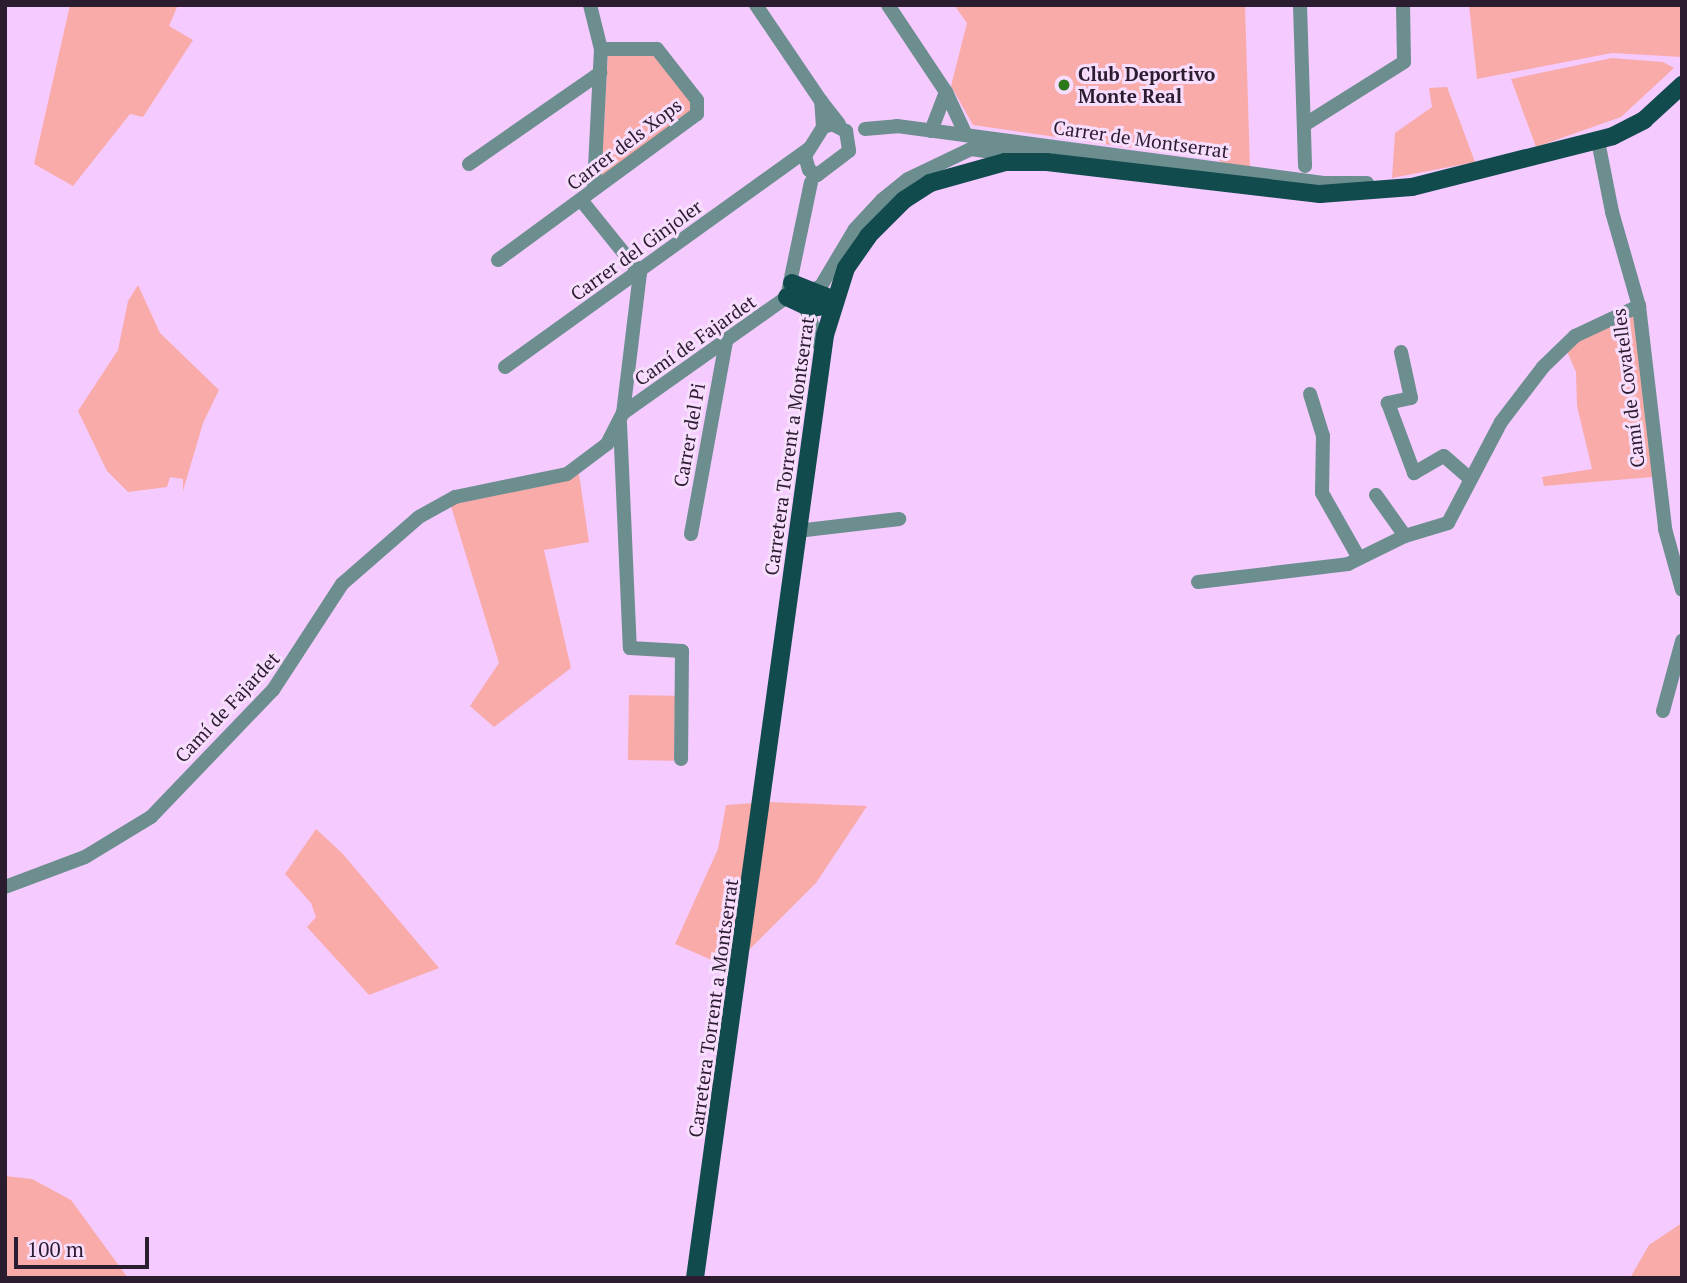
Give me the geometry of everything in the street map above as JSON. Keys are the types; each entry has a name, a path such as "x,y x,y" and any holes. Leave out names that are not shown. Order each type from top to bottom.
{"main road":[{"name":"Carretera Torrent a Montserrat","path":"695,1278 823,351 831,305 855,253 904,200 930,183 976,167 1050,162 1320,194 1412,187 1598,141 1644,120 1682,85"},
{"path":"790,289 831,305"}],"street":[{"path":"590,5 601,49 594,190"},
{"path":"756,5 845,133"},
{"path":"888,5 946,92 966,135"},
{"path":"1300,5 1305,166 1314,181"},
{"path":"1304,125 1404,62 1403,5"},
{"name":"Carrer dels Xops","path":"498,260 698,110 697,100 657,49 601,49"},
{"path":"469,164 600,73"},
{"path":"931,131 946,92"},
{"path":"790,289 810,168 823,128 821,101"},
{"name":"Carrer de Montserrat","path":"865,129 884,125 1296,179 1412,187"},
{"path":"823,128 845,133"},
{"name":"Carrer del Ginjoler","path":"505,367 640,273 789,163 810,168 849,151 845,133 865,129"},
{"name":"Camí de Covatelles","path":"1598,141 1606,188 1639,306 1665,529 1682,590"},
{"name":"Carrer de Montserrat","path":"808,298 821,286 855,229 882,200 952,155 984,148 1030,154 1050,162"},
{"path":"1296,179 1305,166"},
{"path":"581,200 640,273 622,418 630,648 682,652 681,759"},
{"name":"Camí de Fajardet","path":"5,887 85,857 150,817 273,690 342,584 418,517 455,497 567,474 607,444 622,418 726,342 790,289"},
{"path":"808,298 823,351"},
{"path":"1198,582 1348,564 1405,536 1448,523 1501,422 1555,354 1575,336 1639,306"},
{"name":"Carrer del Pi","path":"691,534 726,342"},
{"path":"1401,352 1411,398 1388,403 1413,473 1444,456 1470,480"},
{"path":"1310,394 1323,436 1322,493 1359,558"},
{"path":"1376,495 1405,536"},
{"path":"797,531 899,519"},
{"path":"1663,711 1680,663 1682,641"}],"shaded area":[{"path":"70,5 178,5 169,26 193,40 143,117 130,114 73,186 34,164"},
{"path":"954,5 1245,5 1250,168 1242,174 1186,141 1159,152 973,125 951,86 967,23"},
{"path":"1469,5 1682,5 1682,57 1612,53 1477,79"},
{"path":"655,54 690,100 691,111 601,177 608,55"},
{"path":"1612,58 1663,62 1674,68 1621,117 1536,147 1511,79"},
{"path":"1447,87 1475,162 1392,178 1395,133 1432,107 1429,88"},
{"path":"138,285 160,333 219,390 203,423 183,491 183,479 170,477 167,487 128,492 107,471 78,411 118,350 128,301"},
{"path":"1637,312 1653,477 1544,486 1542,477 1592,469 1577,406 1576,372 1565,347"},
{"path":"579,474 589,542 544,550 571,668 494,727 470,706 499,663 450,503"},
{"path":"629,695 675,696 674,761 628,760"},
{"path":"769,802 867,806 816,883 749,950"},
{"path":"753,803 730,968 675,944 718,849 726,805"},
{"path":"316,829 342,853 439,968 369,995 307,927 316,917 311,903 285,874"},
{"path":"5,1176 32,1179 71,1200 128,1278 5,1278"},
{"path":"1682,1223 1682,1278 1630,1278 1649,1245"}],"place":[{"name":"Club Deportivo Monte Real","path":"1064,85"}]}
